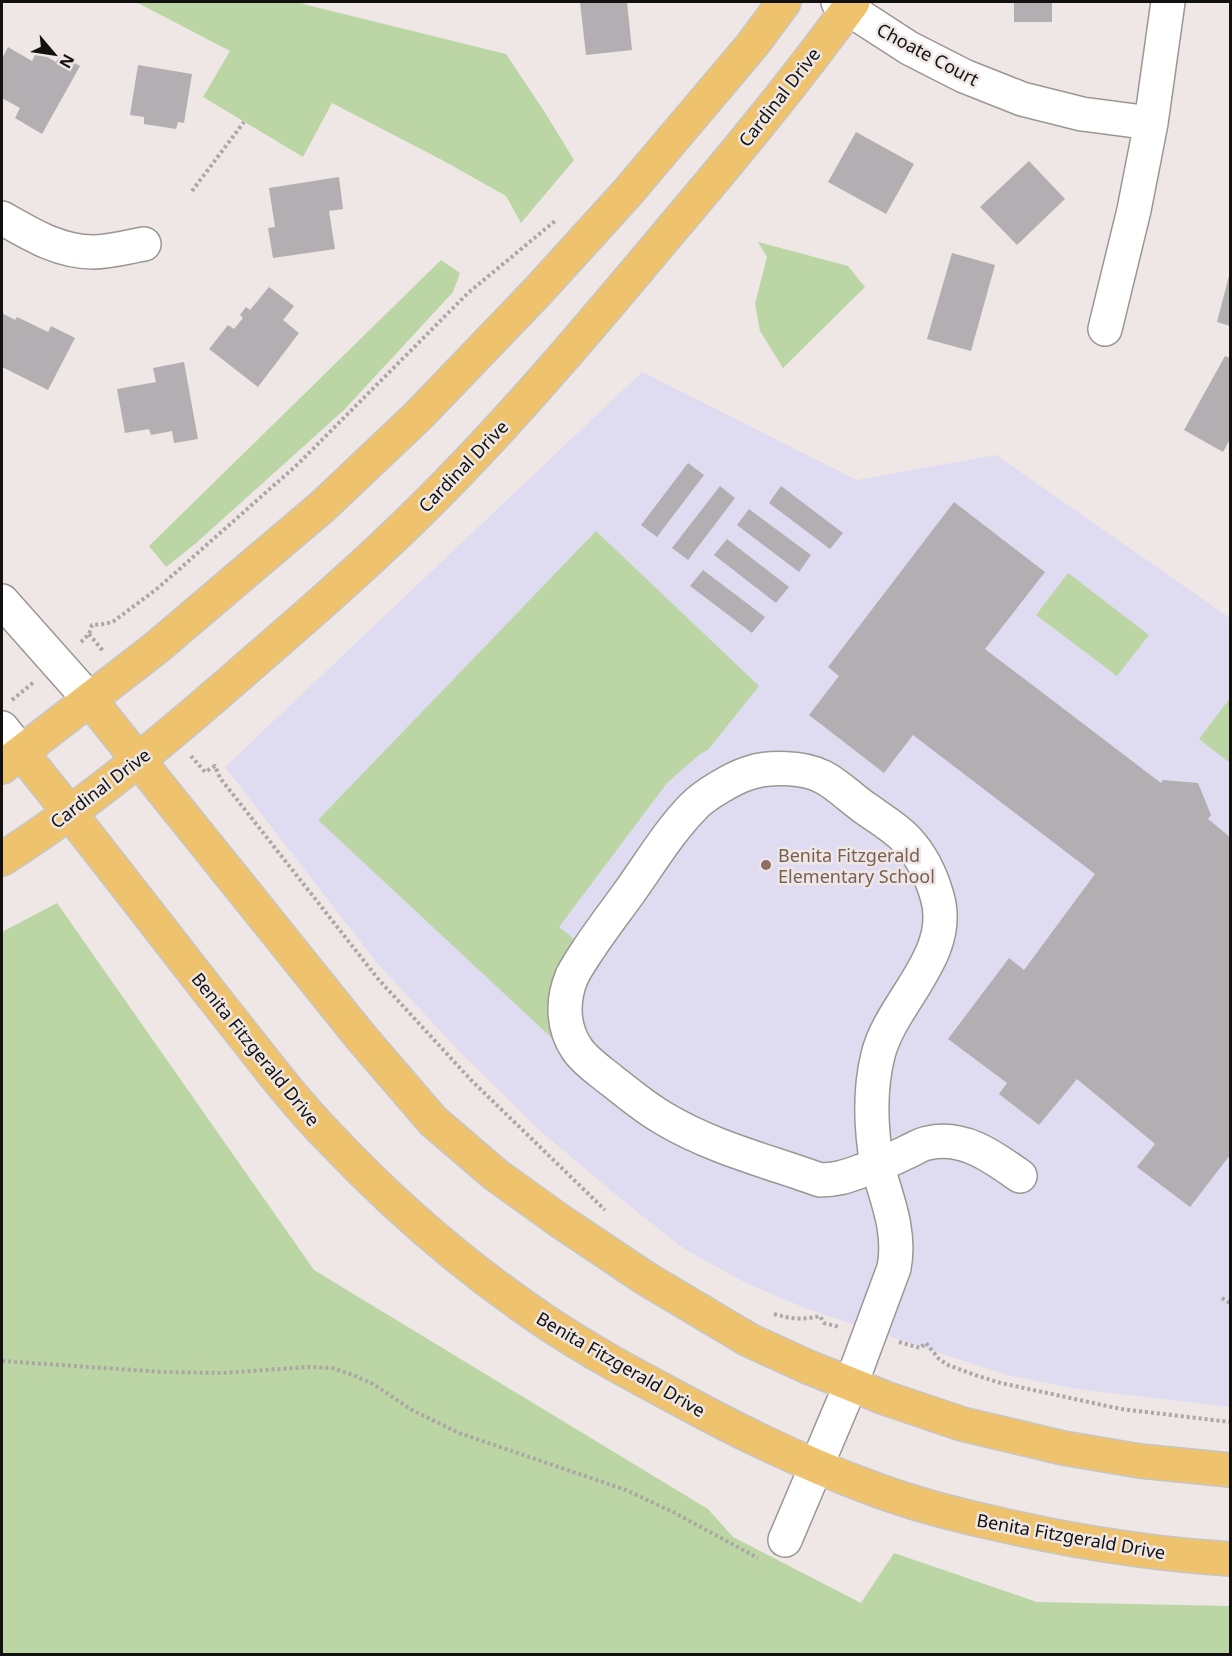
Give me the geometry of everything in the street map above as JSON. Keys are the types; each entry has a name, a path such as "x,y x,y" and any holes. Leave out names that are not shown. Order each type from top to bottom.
{"main road":[{"path":"12,760 156,648 323,506 419,415 538,291 628,192 753,44 784,2"},
{"name":"Cardinal Drive","path":"2,859 70,813 172,733 340,588 448,483 525,402 648,259 761,123 846,4"},
{"path":"90,700 360,1036 433,1120 496,1175 560,1221 645,1278 749,1340 885,1398 963,1424 1063,1448 1140,1461 1230,1470"},
{"name":"Benita Fitzgerald Drive","path":"12,760 70,813 280,1081 328,1137 380,1189 461,1259 543,1320 622,1369 708,1415 780,1450 876,1490 937,1509 1038,1533 1120,1548 1230,1559"}],"street":[{"path":"1105,329 1134,210 1168,2"},
{"name":"Choate Court","path":"846,4 909,48 964,76 1012,95 1082,114 1150,123"},
{"path":"2,218 44,240 73,250 100,251 144,244"},
{"path":"2,601 90,700"},
{"path":"2,728 12,760"},
{"path":"776,1551 817,1465 851,1384 894,1268 897,1238 877,1165 872,1114 873,1090 878,1054 891,1024 934,951 941,916 938,897 926,865 906,838 823,777 796,769 773,769 748,773 696,804 680,822 572,976 565,1001 565,1020 571,1039 578,1051 643,1106 663,1119 721,1145 820,1180 837,1180 877,1165 927,1143 944,1142 972,1146 1020,1176"}],"path":[{"path":"192,191 244,122"},
{"path":"123,674 89,634 92,625 114,621 158,588 297,464 468,293 560,218"},
{"path":"172,733 205,772 215,766 220,778 379,980 471,1080 610,1215"},
{"path":"1222,1298 1230,1303"},
{"path":"766,1310 788,1318 820,1316 824,1323"},
{"path":"920,1348 926,1343 939,1359 948,1365 975,1375 1044,1393 1121,1409 1230,1422"},
{"path":"2,1361 163,1372 223,1373 308,1367 332,1368 373,1384 412,1410 459,1433 626,1490 673,1512 776,1551"}],"shaded area":[{"name":"Benita Fitzgerald Elementary School","path":"642,372 857,480 996,455 1230,618 1230,1407 1077,1389 1007,1375 810,1310 744,1282 683,1248 538,1129 458,1050 377,963 225,767"}],"green space":[{"path":"136,2 299,2 506,54 574,160 521,223 506,196 332,103 303,157 203,97 230,51"},
{"path":"758,242 848,266 865,287 783,368 760,331 755,304 767,257"},
{"path":"441,260 460,273 453,292 345,409 195,544 166,567 149,546"},
{"path":"596,531 759,686 708,750 700,754 667,783 559,927 574,939 565,952 552,981 550,1008 555,1041 318,820"},
{"path":"1068,573 1149,635 1117,676 1036,615"},
{"path":"1230,698 1230,763 1199,739"},
{"path":"57,903 314,1270 708,1509 733,1537 861,1603 894,1553 1037,1602 1230,1606 1230,1654 2,1654 2,932"}],"building":[{"path":"580,2 627,2 632,50 586,55"},
{"path":"1014,2 1052,2 1052,22 1014,22"},
{"path":"8,47 32,61 37,51 56,62 61,55 80,66 42,134 15,118 20,108 2,98 2,59"},
{"path":"138,65 192,74 184,123 178,122 176,129 144,124 144,117 130,115"},
{"path":"856,132 914,164 886,214 828,182"},
{"path":"1029,161 1065,199 1017,245 980,207"},
{"path":"339,177 343,209 329,211 335,249 273,258 268,228 275,227 269,188"},
{"path":"952,253 995,265 971,351 927,339"},
{"path":"1230,272 1230,326 1217,322"},
{"path":"269,287 294,306 283,320 299,333 258,387 209,349 228,325 234,329 243,318 240,315 246,307 250,310"},
{"path":"2,313 15,320 17,317 48,332 51,326 75,338 48,390 2,367"},
{"path":"1225,356 1230,358 1230,439 1223,452 1184,430"},
{"path":"184,362 198,439 174,443 172,431 151,435 149,429 125,433 117,389 156,382 153,368"},
{"path":"688,463 704,475 657,537 641,525"},
{"path":"720,486 735,498 688,560 672,548"},
{"path":"781,486 843,533 830,549 769,503"},
{"path":"954,502 1045,572 985,649 1161,783 1163,780 1198,783 1211,815 1208,819 1230,837 1230,1155 1190,1207 1137,1167 1155,1144 1077,1079 1039,1125 999,1094 1007,1083 948,1039 1009,958 1024,970 1095,874 913,735 884,773 809,715 839,676 828,667"},
{"path":"749,509 811,555 799,572 737,525"},
{"path":"727,539 789,587 776,603 714,555"},
{"path":"703,570 765,617 752,633 690,586"}],"place":[{"name":"Benita Fitzgerald Elementary School","path":"766,865"}]}
